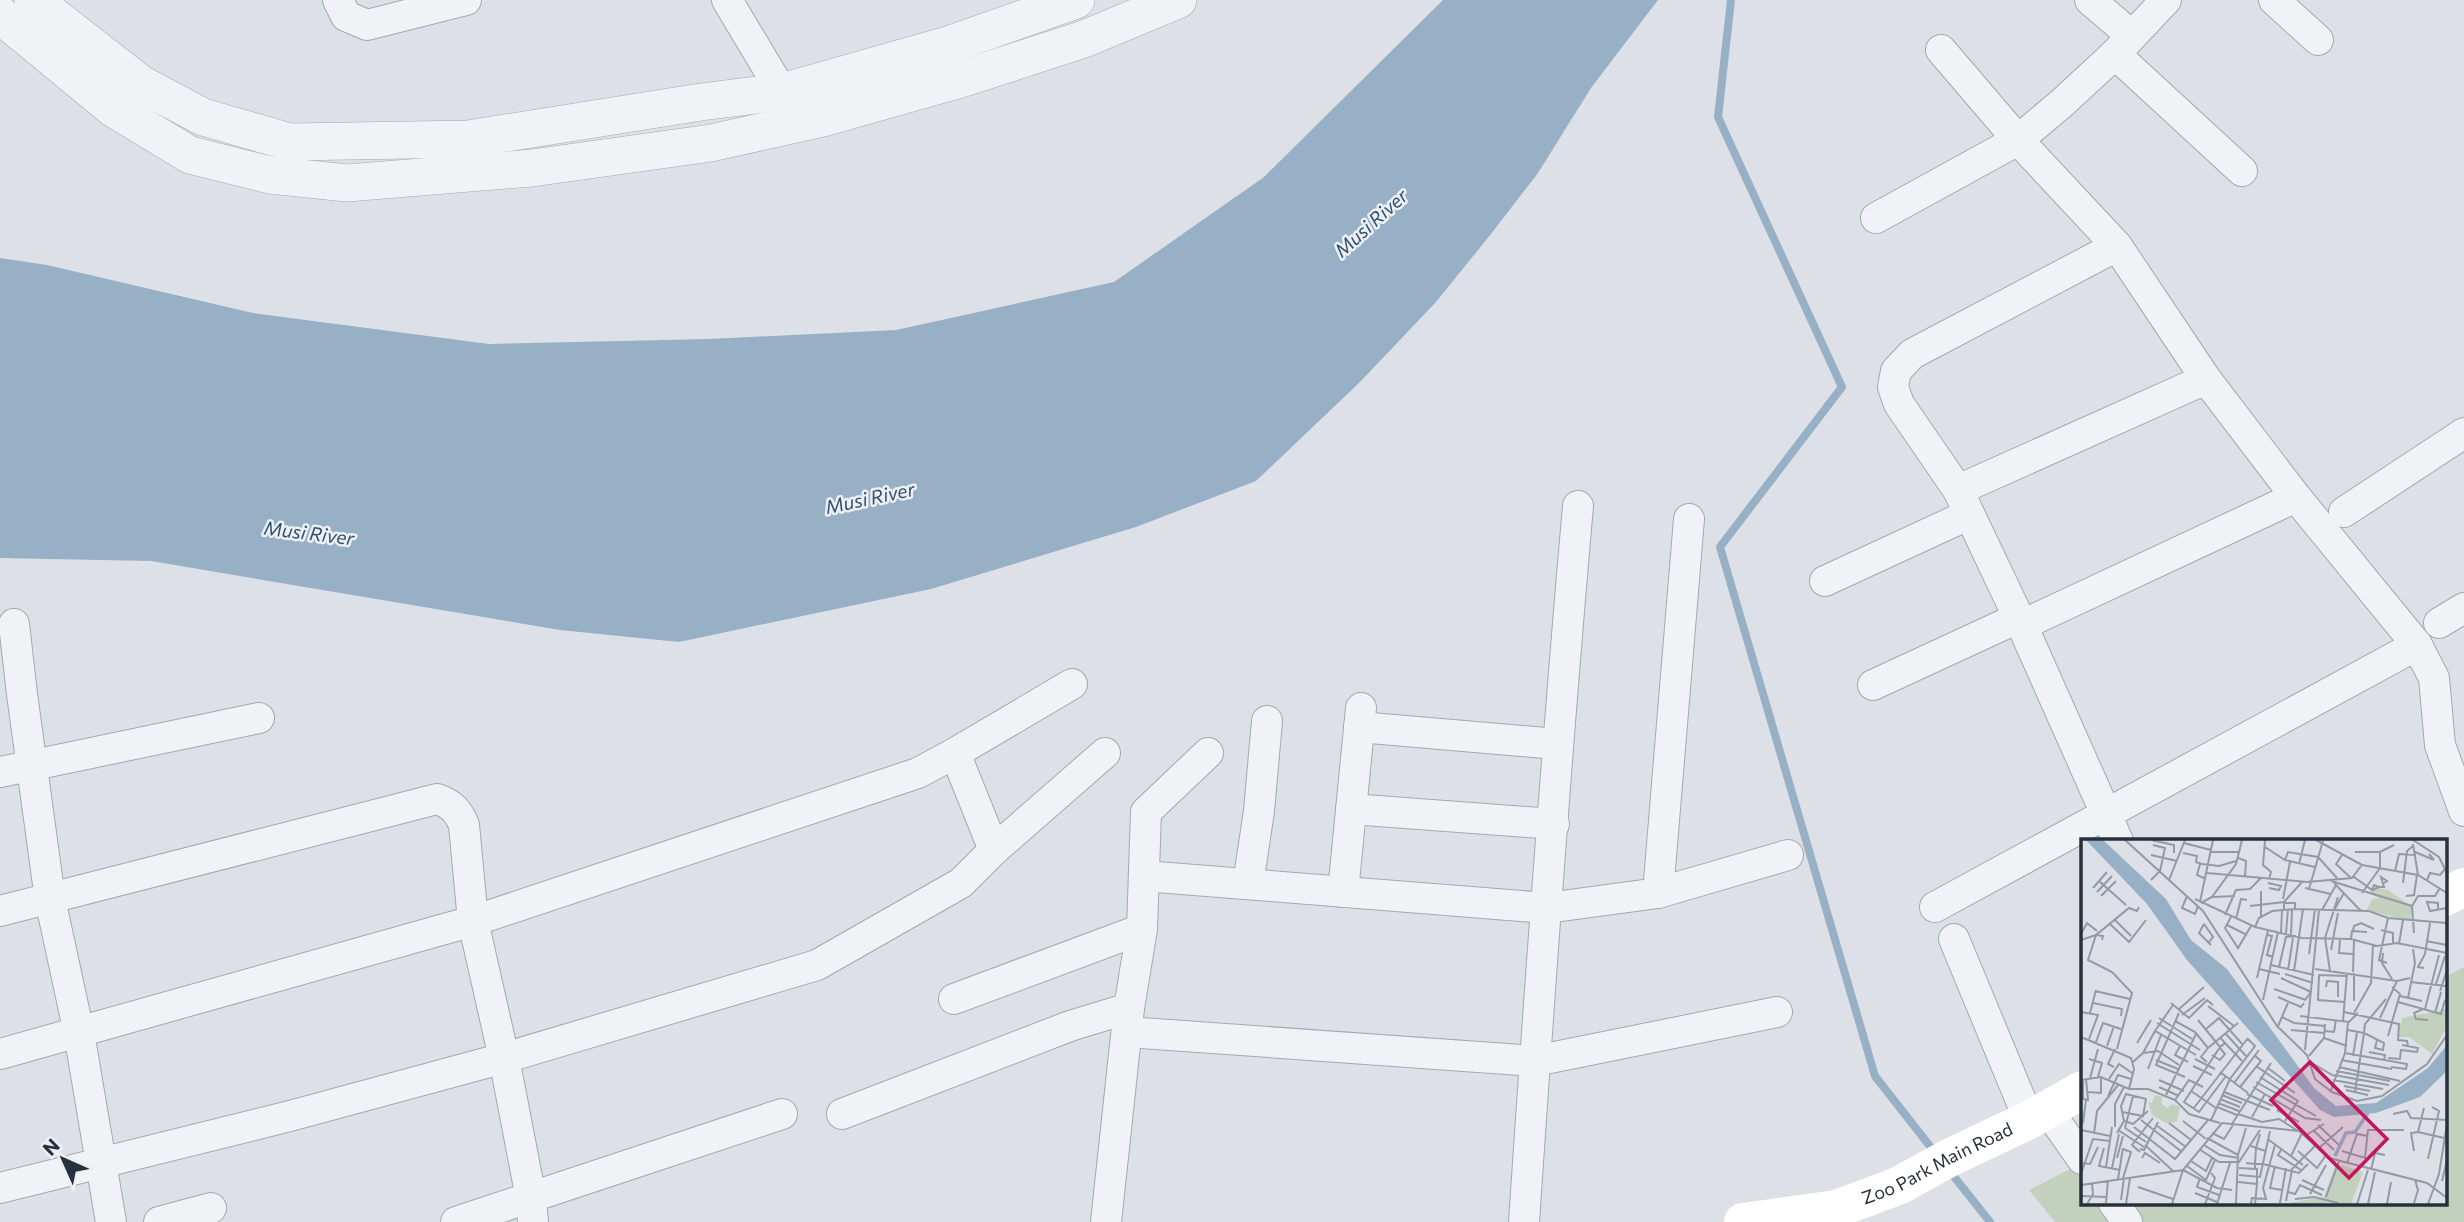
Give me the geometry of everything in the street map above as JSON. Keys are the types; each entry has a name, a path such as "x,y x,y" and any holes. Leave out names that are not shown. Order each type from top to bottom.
{"main road":[{"path":"2446,896 2464,887"},
{"name":"Zoo Park Main Road","path":"1743,1222 1838,1216 2081,1091"}],"street":[{"path":"33,0 141,83 203,117 289,142 468,139 701,102 782,92 951,44 1076,0"},
{"path":"338,0 346,16 367,25 466,0"},
{"path":"727,0 782,92"},
{"path":"0,15 114,109 190,155 270,175 347,183 531,168 711,143 823,118 961,79 1084,39 1178,0"},
{"path":"2090,0 2123,45 2242,171"},
{"path":"1875,218 2018,140 2063,103 2166,0"},
{"path":"2274,0 2318,40"},
{"path":"1941,50 2018,140 2117,246 2206,379 2295,498 2417,645 2434,678 2440,745 2464,811"},
{"path":"2111,828 2020,621 1963,502 1899,404 1893,387 1896,371 1912,354 2117,246"},
{"path":"1825,581 1963,502 2206,379"},
{"path":"2344,512 2464,433"},
{"path":"1873,685 2295,498"},
{"path":"1524,1222 1554,824 1557,744 1578,506"},
{"path":"1658,893 1689,519"},
{"path":"14,624 50,899 79,1033 111,1222"},
{"path":"2086,839 2111,828 2417,645"},
{"path":"0,1054 473,921 918,773 1072,684"},
{"path":"1343,892 1360,717 1557,744"},
{"path":"0,772 259,718"},
{"path":"1248,884 1259,811 1267,721"},
{"path":"0,1188 290,1116 504,1058 817,965 961,883 994,850 1105,752"},
{"path":"955,753 994,850"},
{"path":"1106,1222 1128,1020 1142,929 1146,812 1208,753"},
{"path":"0,911 437,799 450,803 464,825 473,921 504,1058 532,1210"},
{"path":"1351,809 1554,824"},
{"path":"1935,907 2081,841"},
{"path":"1144,876 1547,908 1658,893 1788,855"},
{"path":"954,999 1142,929"},
{"path":"1954,939 2038,1114 2081,1158"},
{"path":"842,1114 1070,1026 1128,1020 1535,1061 1777,1012"},
{"path":"456,1222 532,1210 782,1114"},
{"path":"2115,1204 2127,1222"},
{"path":"159,1222 211,1208"}],"green space":[{"path":"2464,967 2464,1222 2055,1222 2029,1190 2081,1164 2081,1204 2446,1204 2446,976"}],"water":[{"name":"Musi River","path":"1443,0 1658,0 1591,88 1538,173 1436,302 1360,382 1256,481 1136,527 931,589 679,642 560,630 151,561 0,558 0,258 47,265 253,313 489,344 709,339 896,330 1114,282 1264,177"}],"waterway":[{"path":"1731,0 1718,117 1842,387 1720,547 1875,1076 1936,1154"},
{"path":"1948,1169 1990,1222"}]}
